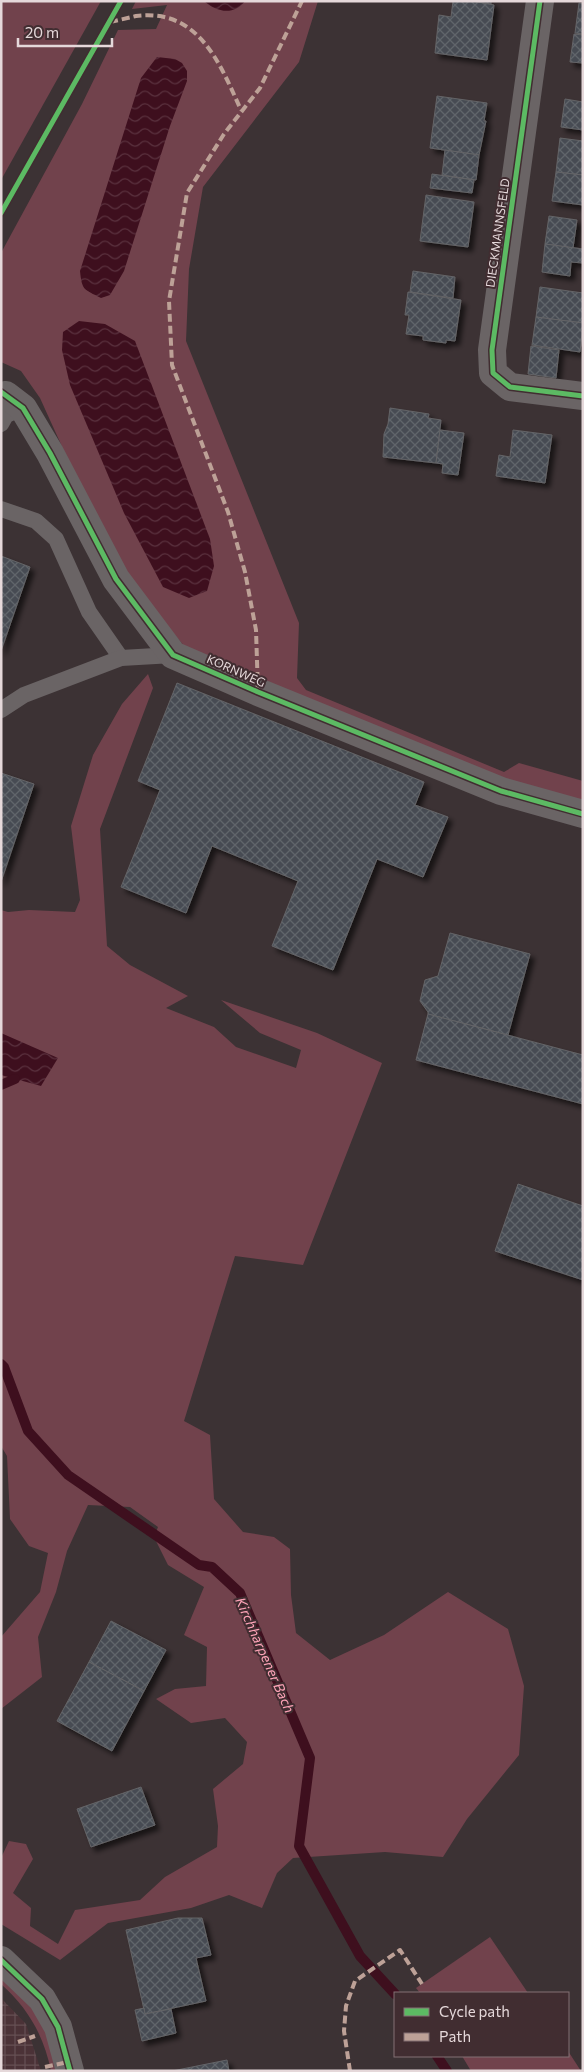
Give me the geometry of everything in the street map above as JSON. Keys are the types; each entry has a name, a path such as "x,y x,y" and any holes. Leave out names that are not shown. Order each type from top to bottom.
{"street":[{"name":"DIECKMANNSFELD","path":"540,1 492,350 494,373 510,387 583,396"},
{"name":"KORNWEG","path":"15,401 50,453 116,579 173,655 258,692 501,790 583,814"},
{"path":"1,1960 42,1999 58,2027 70,2071"}],"lane":[{"path":"1,424 15,401"},
{"path":"1,509 36,521 56,539 89,612 122,658"},
{"path":"1,710 24,695 122,658 173,655"}],"shaded area":[{"path":"1,1 101,1 1,180"},
{"path":"136,1 318,1 299,62 203,187 189,269 186,341 299,623 297,678 306,690 504,772 519,763 583,781 583,803 503,781 185,647 148,604 111,547 88,504 40,398 21,371 1,362 1,253 82,104 118,30 156,29 167,5 132,9"},
{"path":"148,674 153,688 100,829 107,946 130,965 188,996 166,1008 214,1027 236,1047 296,1068 301,1050 260,1033 221,1000 317,1033 382,1063 303,1265 235,1256 184,1421 210,1435 214,1499 243,1532 274,1537 290,1549 291,1595 296,1633 330,1660 384,1635 448,1592 508,1629 524,1686 519,1755 467,1819 443,1857 385,1852 293,1858 277,1873 262,1908 229,1895 191,1908 108,1923 60,1960 1,1924 1,1858 9,1841 26,1844 33,1859 13,1893 31,1908 30,1926 58,1944 75,1910 140,1900 165,1877 217,1847 218,1826 213,1789 243,1764 247,1742 225,1718 191,1723 156,1699 175,1689 206,1686 207,1647 184,1635 204,1587 168,1565 154,1537 158,1527 130,1507 88,1505 67,1551 56,1592 38,1637 42,1677 1,1709 1,1637 40,1592 48,1553 29,1546 10,1519 7,1456 1,1446 1,910 8,912 29,910 75,912 80,900 71,826 93,755 122,704"},
{"path":"490,1937 527,1992 419,1992 416,1988"},
{"path":"1,1975 32,2006 47,2032 58,2071 51,2071 44,2046 34,2023 11,1993 1,1984"},
{"path":"1,1998 26,2024 41,2071 1,2071"},
{"path":"569,2053 581,2071 471,2071 463,2057 569,2057"}],"water":[{"path":"204,1 245,1 236,9 225,11 214,8"},
{"path":"157,57 175,59 182,63 187,71 187,81 170,126 124,271 110,295 101,298 85,289 80,271 141,78"},
{"path":"79,321 105,324 135,341 210,539 214,566 207,591 189,598 163,587 124,513 70,385 62,350 63,332"},
{"path":"1,1033 58,1058 41,1086 1,1075"}],"building":[{"path":"453,1 472,1 494,5 487,60 435,53 439,15 451,17"},
{"path":"472,1 491,1 491,4"},
{"path":"579,3 583,4 583,34 575,33"},
{"path":"574,34 583,35 583,63 570,62"},
{"path":"437,96 487,103 484,121 486,121 479,155 430,148"},
{"path":"565,99 583,102 583,130 561,127"},
{"path":"560,138 583,141 583,175 556,172"},
{"path":"445,150 479,155 476,180 442,175"},
{"path":"556,172 583,175 583,205 552,201"},
{"path":"432,174 474,180 472,193 430,188"},
{"path":"426,195 474,202 468,247 420,241"},
{"path":"549,216 577,220 573,248 545,244"},
{"path":"545,244 583,249 583,263 571,262 570,276 542,272"},
{"path":"413,271 455,277 453,298 410,292"},
{"path":"540,287 583,293 583,323 536,317"},
{"path":"408,292 461,300 455,341 446,340 446,343 423,340 423,336 406,334 409,315 405,315"},
{"path":"536,317 583,323 580,352 532,345"},
{"path":"531,346 559,350 556,378 528,374"},
{"path":"390,408 429,414 428,418 441,420 436,463 383,457 384,434 388,424"},
{"path":"440,430 464,433 458,475 442,473 443,464 436,463"},
{"path":"513,430 552,435 545,483 496,476 499,455 510,457"},
{"path":"1,556 30,567 1,651"},
{"path":"177,683 424,782 415,805 448,817 423,877 377,859 333,970 272,946 298,881 212,846 186,913 121,887 160,790 138,781"},
{"path":"1,773 34,784 1,882"},
{"path":"450,933 530,954 508,1035 428,1014 420,1001 425,980 438,976"},
{"path":"428,1014 583,1055 583,1104 416,1060"},
{"path":"518,1184 583,1206 583,1280 495,1251"},
{"path":"111,1621 166,1650 144,1691 89,1662"},
{"path":"89,1662 144,1691 112,1751 57,1721"},
{"path":"141,1787 155,1825 91,1847 77,1809"},
{"path":"178,1918 202,1918 211,1955 196,1958 206,2001 145,2014 126,1930"},
{"path":"144,2008 145,2014 171,2009 176,2033 142,2041 135,2010"},
{"path":"227,2060 229,2071 172,2071"}],"waterway":[{"path":"1,1085 15,1079"},
{"name":"Kirchharpener Bach","path":"1,1364 4,1367 28,1431 68,1475 199,1565 212,1567 240,1593 310,1758 299,1846 360,1956 394,1993"},
{"name":"Kirchharpener Bach","path":"438,2057 447,2071"}],"marked path":[{"path":"258,692 256,630 245,572 228,512 172,365 169,301 187,193 224,134 260,88 302,1"},
{"path":"110,22 136,16 158,16 176,21 191,30 215,58 241,110"},
{"path":"350,2071 344,2031 346,2006 355,1981 400,1950 422,1984"},
{"path":"18,2042 35,2036"},
{"path":"45,2067 68,2062"}],"cycle path":[{"path":"1,213 121,1"},
{"path":"540,1 492,350 493,373 510,387 583,396"},
{"path":"1,392 23,408 50,453 116,579 173,655 258,692 501,791 583,814"},
{"path":"1,1960 42,1999 58,2027 70,2071"}]}
